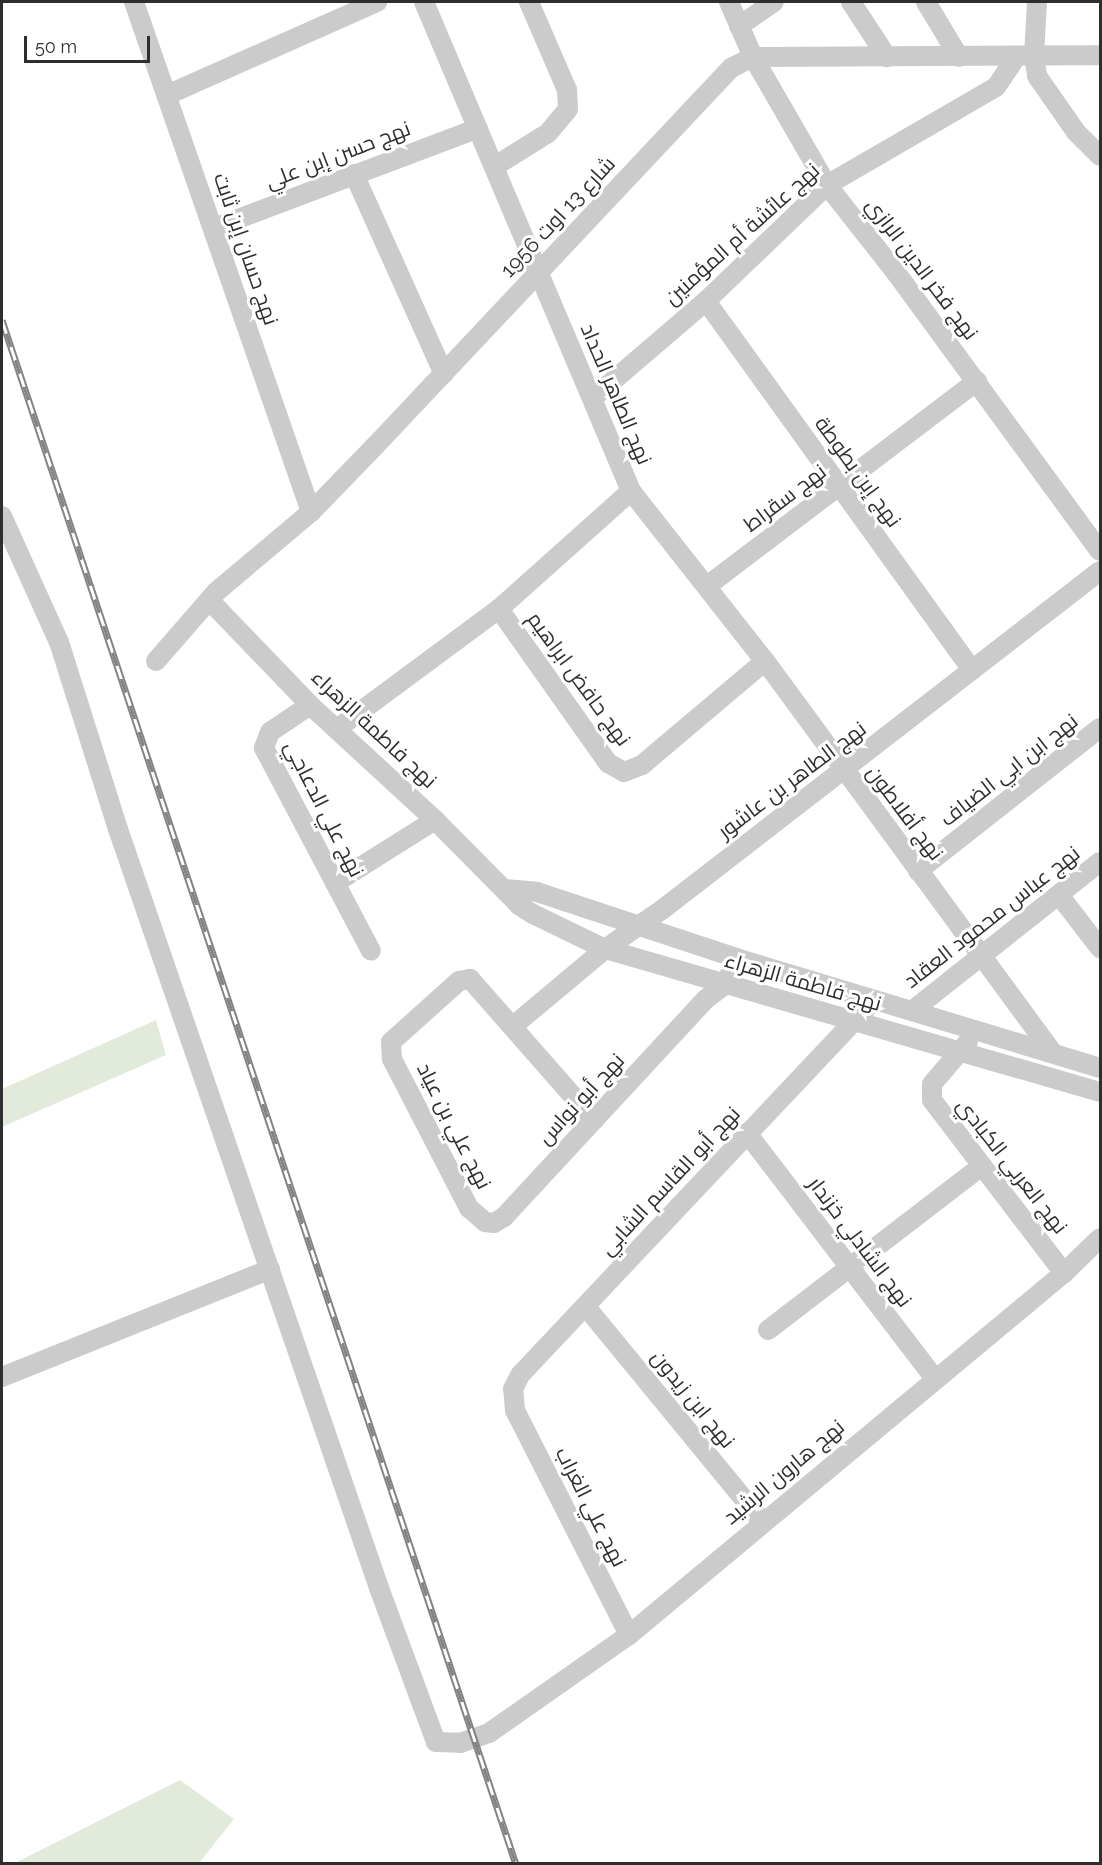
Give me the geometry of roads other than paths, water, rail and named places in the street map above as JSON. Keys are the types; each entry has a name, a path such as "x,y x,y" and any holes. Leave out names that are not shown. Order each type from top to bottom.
{"street":[{"name":"نهج حسان إبن ثابت","path":"134,2 311,512"},
{"path":"168,95 377,2"},
{"name":"نهج الطاهر الحداد","path":"338,728 499,609 631,490 594,397 539,274 424,2"},
{"path":"495,166 548,133 568,109 567,90 530,2"},
{"name":"نهج فخر الدين الرازي","path":"729,2 753,57 827,185 977,381 1101,551"},
{"path":"739,26 774,2"},
{"path":"850,2 887,57"},
{"path":"926,2 959,57"},
{"path":"1037,2 1025,56 1047,93 1076,132 1101,156"},
{"path":"753,57 1101,55"},
{"name":"نهج عائشة أم المؤمنين","path":"594,397 706,302 827,185 996,87 1025,56"},
{"name":"شارع 13 اوت 1956","path":"156,661 211,602 216,592 311,512 539,274 716,80 753,57"},
{"name":"نهج حسن إبن علي","path":"214,228 478,128"},
{"path":"354,174 444,374"},
{"name":"نهج إبن بطوطة","path":"706,302 972,670"},
{"name":"نهج سقراط","path":"707,586 977,381"},
{"name":"نهج أفلاطون","path":"631,490 765,661 1052,1052"},
{"path":"2,516 59,642 118,829 270,1269 2,1377"},
{"name":"نهج الطاهر بن عاشور","path":"513,1026 605,949 663,909 1101,571"},
{"name":"نهج فاطمة الزهراء","path":"211,602 310,705 338,728 533,914 605,949 853,1023 961,1049 1101,1092"},
{"name":"نهج حافض ابراهيم","path":"499,609 608,763 624,772 642,765 765,661"},
{"name":"نهج علي الدعاجي","path":"310,705 270,732 264,748 371,951"},
{"name":"نهج ابن ابي الضياف","path":"918,871 1101,728"},
{"path":"335,883 435,820"},
{"name":"نهج عباس محمود العقاد","path":"913,1010 1101,862"},
{"name":"نهج فاطمة الزهراء","path":"505,889 537,892 736,958 1101,1068"},
{"path":"1059,895 1101,948"},
{"path":"706,999 702,978 711,950"},
{"path":"726,984 736,958"},
{"name":"نهج علي بن عياد","path":"485,1222 469,1208 392,1059 390,1047 394,1036 459,981 470,979 513,1026"},
{"name":"نهج أبو نواس","path":"485,1222 494,1223 504,1217 706,999 726,984"},
{"name":"نهج أبو القاسم الشابي","path":"511,1400 519,1375 587,1308 747,1133 874,1000"},
{"path":"513,1026 594,1120"},
{"name":"نهج العربي الكبادي","path":"978,1031 932,1084 932,1100 1064,1273"},
{"name":"نهج الشادلي خزندار","path":"747,1133 935,1379"},
{"path":"768,1330 848,1266 982,1166"},
{"name":"نهج هارون الرشيد","path":"270,1269 434,1740 453,1744 489,1733 628,1635 762,1521 1064,1273 1101,1238"},
{"name":"نهج ابن زيدون","path":"587,1308 762,1521"},
{"name":"نهج علي الغراب","path":"511,1400 628,1635"}],"railway":[{"path":"2,320 516,1864"}]}
